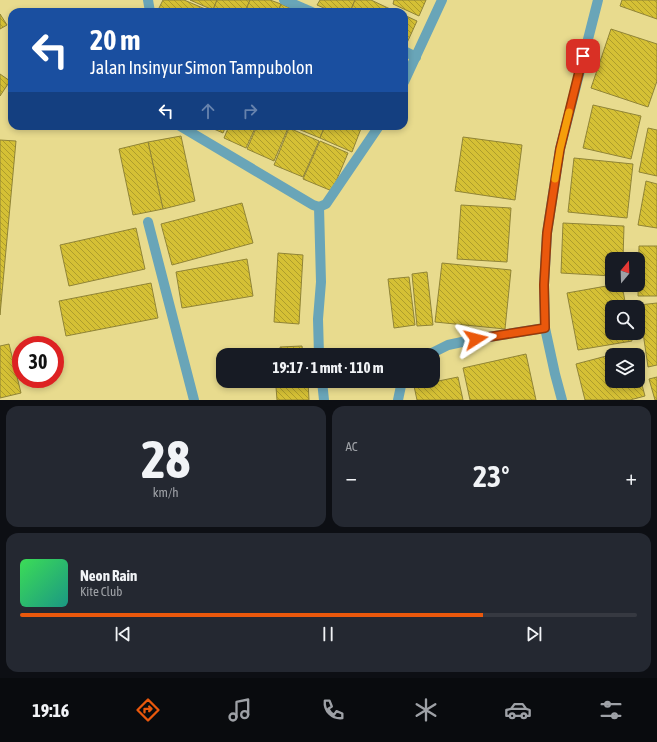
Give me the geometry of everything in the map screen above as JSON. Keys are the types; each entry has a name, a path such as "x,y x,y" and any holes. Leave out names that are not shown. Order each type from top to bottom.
{"street":[{"path":"284,0 303,8"},
{"path":"408,74 442,0"},
{"path":"562,400 545,328 544,285 547,233 560,149 598,0"},
{"path":"408,54 416,57"},
{"path":"187,130 313,205 319,207 326,204 376,130"},
{"path":"319,207 321,282 318,319 319,348"},
{"path":"148,222 194,400"},
{"path":"440,349 448,345 476,339 545,328"},
{"path":"323,388 324,400"},
{"path":"398,400 401,388"}],"building":[{"path":"163,0 184,0 203,8 159,8"},
{"path":"190,0 217,0 214,8 208,8"},
{"path":"217,0 250,0 247,8 214,8"},
{"path":"250,0 270,0 281,4 280,8 247,8"},
{"path":"320,0 355,0 352,8 324,8 317,5"},
{"path":"355,0 371,0 388,8 352,8"},
{"path":"394,0 426,0 419,16 408,11 408,8 402,8 393,4"},
{"path":"622,0 657,0 657,19 620,6"},
{"path":"281,4 290,8 280,8"},
{"path":"0,14 7,25 0,29"},
{"path":"408,17 417,21 408,41"},
{"path":"611,29 657,44 657,81 648,107 591,88"},
{"path":"0,74 8,80 8,84 0,96"},
{"path":"593,105 641,116 631,159 583,148"},
{"path":"648,128 657,130 657,176 639,172"},
{"path":"216,130 224,130 223,133"},
{"path":"227,130 254,130 246,148 224,138"},
{"path":"255,130 287,130 274,161 247,149"},
{"path":"288,130 294,130 319,141 303,177 274,165"},
{"path":"301,130 323,130 320,138"},
{"path":"323,130 360,130 352,152 320,138"},
{"path":"181,136 195,201 163,209 148,142"},
{"path":"463,137 522,145 515,200 455,191"},
{"path":"0,140 16,141 0,315"},
{"path":"320,141 348,153 332,191 303,179"},
{"path":"148,142 163,209 133,215 119,149"},
{"path":"574,158 633,164 627,218 568,212"},
{"path":"646,181 657,184 657,228 638,225"},
{"path":"242,203 253,243 172,265 161,224"},
{"path":"461,205 511,208 507,262 457,259"},
{"path":"563,223 624,226 623,252 605,252 605,276 561,273"},
{"path":"136,228 145,269 69,286 60,245"},
{"path":"639,246 657,246 657,296 638,296 638,292 645,292 645,252 639,252"},
{"path":"278,253 303,255 299,324 274,322"},
{"path":"247,259 253,296 182,308 176,272"},
{"path":"442,263 511,270 505,329 435,322"},
{"path":"427,272 433,325 417,326 412,274"},
{"path":"409,277 415,325 394,328 388,279"},
{"path":"151,283 158,318 66,336 59,301"},
{"path":"605,286 605,292 623,292 625,300 605,300 605,340 632,341 578,350 567,293"},
{"path":"657,303 657,365 648,367 644,340 645,304"},
{"path":"9,344 12,356 12,388 20,388 21,393 0,398 0,346"},
{"path":"302,346 302,348 280,348"},
{"path":"526,354 536,400 470,400 463,368"},
{"path":"605,356 605,388 643,388 645,396 630,400 585,400 576,364"},
{"path":"458,377 463,400 417,400 414,388 440,388 440,381"},
{"path":"657,377 657,400 655,400 649,379"},
{"path":"276,388 308,388 309,400 277,400"}],"slow traffic":[{"path":"555,179 560,149 569,112"}],"route":[{"path":"476,339 545,328 544,285 547,233 560,149 583,56"}]}
